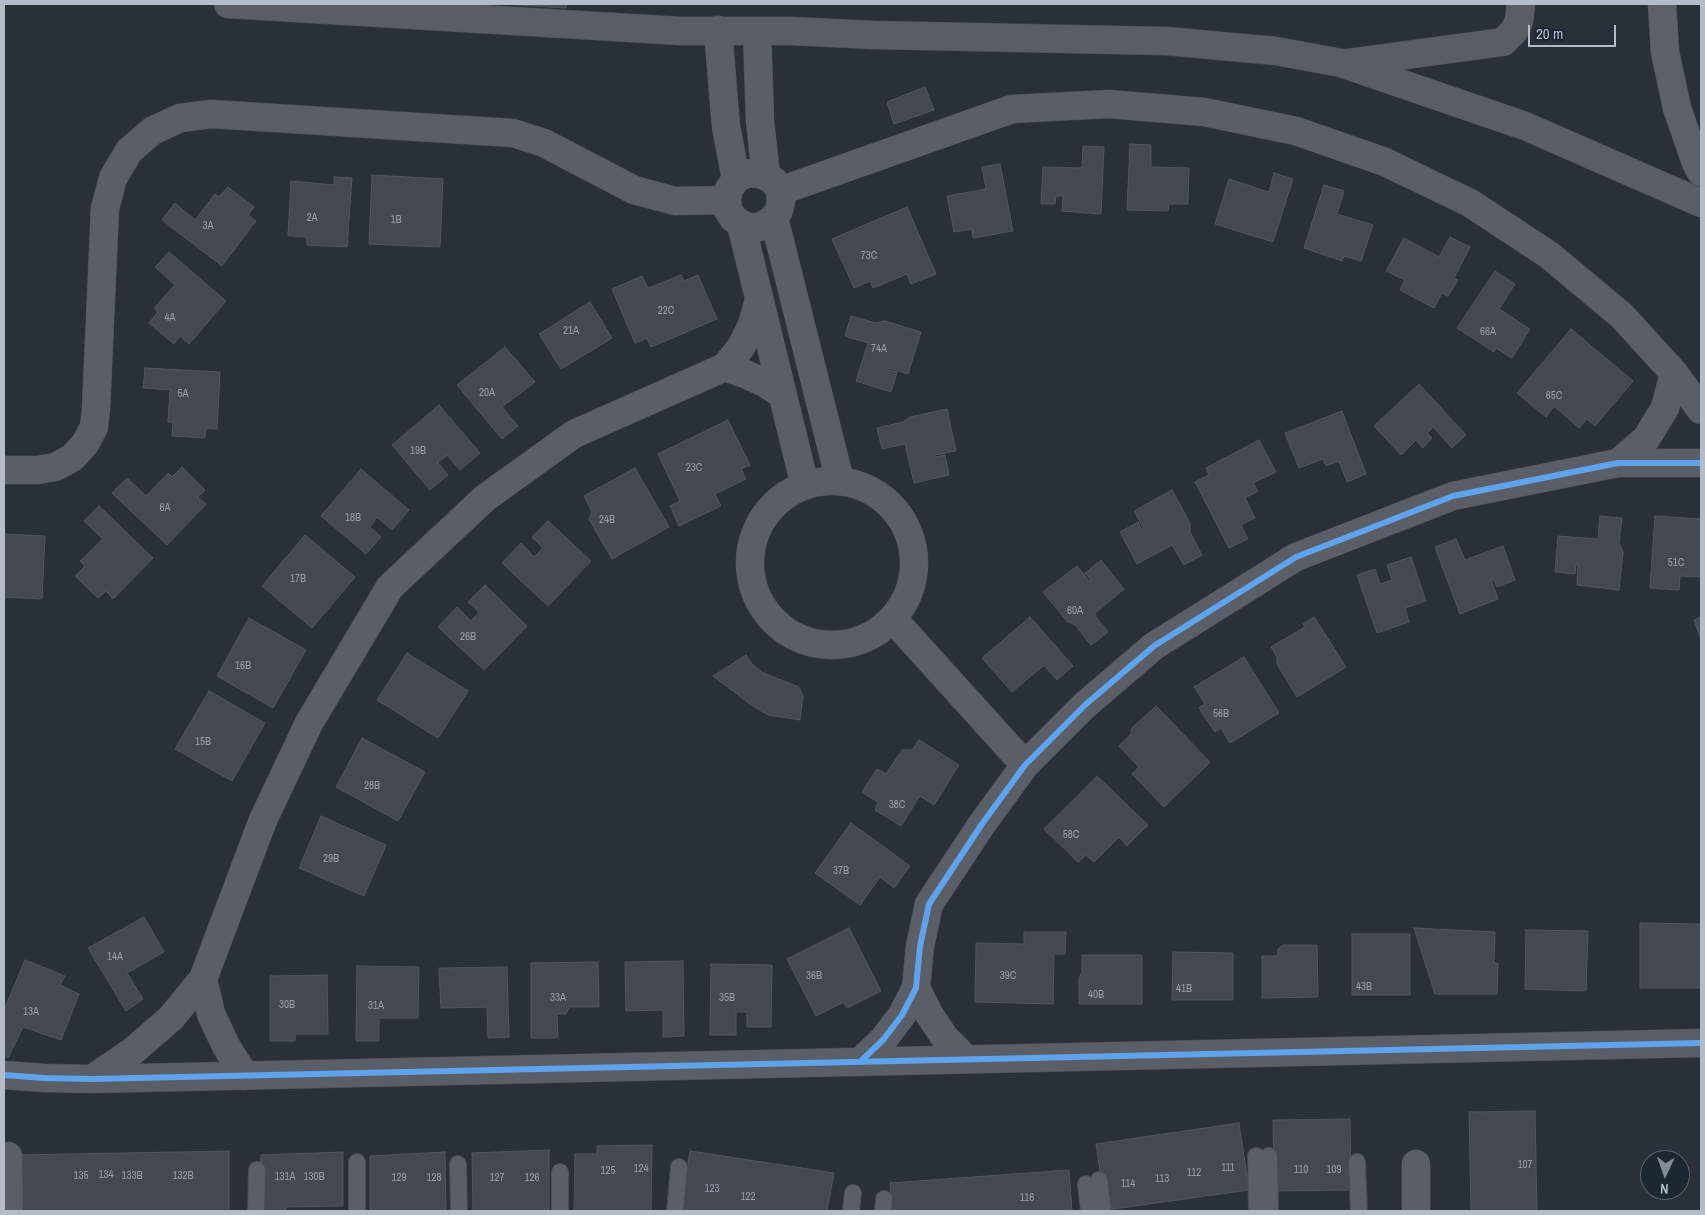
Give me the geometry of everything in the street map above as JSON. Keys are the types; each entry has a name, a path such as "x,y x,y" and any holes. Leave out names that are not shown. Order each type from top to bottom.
{"main road":[{"path":"228,4 681,31 790,31 874,35 1166,41 1276,51 1341,63 1524,126 1701,203"},
{"path":"1341,63 1503,42 1514,31 1519,21 1522,4"},
{"path":"1662,4 1665,52 1677,108 1696,163 1701,172"}],"street":[{"path":"718,30 731,190 728,210 733,218 749,227 759,227 774,218 779,210 781,201 773,184 760,121 757,32"},
{"path":"4,470 37,470 55,467 72,458 85,444 94,427 96,409 105,208 113,178 129,151 152,131 180,118 211,114 513,133 544,142 634,190 675,202 731,190 745,174 750,173 755,173 773,184 1012,109 1109,104 1204,112 1296,132 1385,162 1470,203 1550,255 1622,316 1674,373 1701,410"},
{"path":"774,218 840,481"},
{"path":"741,224 805,486"},
{"path":"92,1079 133,1050 163,1024 203,979 263,820 309,722 390,587 485,498 574,434 725,367 740,347 748,332 760,300"},
{"path":"772,352 806,344"},
{"path":"725,367 765,383 783,395"},
{"path":"1618,463 1646,439 1665,408 1674,373"},
{"path":"861,1062 884,1040 898,1021 916,988 920,946 930,904 982,824 1025,765 1085,705 1154,646 1296,557 1453,496 1618,463 1701,463"},
{"path":"822,481 840,481 863,486 882,498 898,513 910,534 915,556 914,579 906,600 893,619 870,636 848,644 825,645 802,640 782,628 766,612 756,594 751,575 750,554 755,535 766,513 784,497 805,486 822,481"},
{"path":"893,619 1025,765"},
{"path":"203,979 211,1014 226,1046 245,1076"},
{"path":"916,988 929,1014 945,1038 966,1059"},
{"path":"4,1075 92,1079 1701,1043"},
{"path":"8,1156 9,1211"},
{"path":"1416,1164 1416,1211"}],"lane":[{"path":"1257,1211 1263,1156 1270,1211"},
{"path":"357,1162 357,1211"},
{"path":"1357,1162 1359,1211"},
{"path":"458,1164 459,1211"},
{"path":"675,1211 679,1167"},
{"path":"256,1211 257,1170"},
{"path":"560,1172 560,1211"},
{"path":"1089,1211 1092,1182 1103,1211"},
{"path":"851,1211 853,1193"}],"building":[{"path":"502,4 566,4 566,8"},
{"path":"925,87 934,110 894,124 887,102"},
{"path":"1130,144 1151,145 1151,167 1189,168 1188,204 1169,204 1168,211 1127,210"},
{"path":"1083,146 1104,147 1101,214 1062,211 1063,196 1056,196 1055,204 1041,204 1043,167 1082,168"},
{"path":"1000,164 1013,231 973,238 972,229 954,232 947,196 986,189 982,167"},
{"path":"1274,173 1293,179 1273,242 1215,224 1229,179 1269,192"},
{"path":"372,175 443,179 440,247 369,244"},
{"path":"334,177 352,178 347,247 307,245 307,237 288,236 291,181 334,185"},
{"path":"1324,185 1344,191 1337,214 1373,225 1361,261 1344,256 1342,261 1304,248"},
{"path":"228,187 254,207 248,215 256,221 222,266 162,220 175,203 195,220 215,194 219,197"},
{"path":"907,207 936,274 911,284 907,274 873,288 870,281 854,288 832,239"},
{"path":"1450,237 1470,247 1454,278 1458,280 1448,296 1442,293 1434,308 1400,290 1405,280 1386,271 1404,238 1439,257"},
{"path":"169,252 226,301 189,344 180,336 174,344 149,323 158,312 154,308 175,285 155,267"},
{"path":"1495,271 1515,284 1499,309 1530,329 1512,358 1496,348 1494,352 1457,328"},
{"path":"681,275 684,281 698,275 717,319 651,347 647,338 635,343 612,289 642,276 648,288"},
{"path":"590,302 612,338 561,369 539,334"},
{"path":"851,316 876,323 885,321 921,332 908,374 889,368 888,370 897,372 891,392 856,381 868,343 845,336"},
{"path":"1571,329 1633,381 1595,426 1587,419 1579,428 1554,406 1546,417 1517,393"},
{"path":"505,347 535,382 502,407 518,426 502,439 457,385"},
{"path":"145,368 220,372 217,429 206,428 205,438 172,436 173,422 168,422 170,390 143,388"},
{"path":"1419,384 1466,435 1452,448 1433,427 1427,433 1432,438 1423,448 1416,440 1401,455 1374,426"},
{"path":"439,405 480,453 460,470 447,455 438,463 448,475 430,490 392,445"},
{"path":"947,409 956,451 935,455 936,457 945,455 949,475 914,483 905,444 882,449 877,428 903,422 910,417"},
{"path":"1342,411 1366,474 1347,482 1339,461 1326,466 1323,459 1299,468 1285,433"},
{"path":"728,420 750,465 741,469 746,479 715,494 721,506 679,526 670,506 680,501 658,454"},
{"path":"1259,440 1276,472 1253,483 1258,491 1245,498 1255,518 1241,525 1248,539 1229,548 1195,482 1209,475 1206,468"},
{"path":"182,467 205,490 198,497 206,504 167,545 112,493 127,478 146,496 168,473 172,477"},
{"path":"635,468 669,527 612,559 589,519 592,512 584,496"},
{"path":"361,469 409,510 392,530 377,517 370,527 381,537 366,554 321,516"},
{"path":"1172,490 1190,523 1190,532 1202,555 1184,565 1172,545 1137,564 1120,532 1138,522 1142,530 1144,529 1134,511"},
{"path":"99,506 153,558 113,599 106,591 98,598 75,576 85,566 80,561 103,539 84,521"},
{"path":"1600,516 1622,518 1619,544 1623,552 1619,590 1577,585 1578,565 1576,564 1575,574 1555,572 1558,536 1598,539"},
{"path":"1655,516 1701,519 1701,577 1680,576 1679,590 1650,588"},
{"path":"548,521 591,561 548,606 502,563 521,543 534,557 543,548 532,537"},
{"path":"4,534 45,536 42,599 4,597"},
{"path":"305,535 355,577 312,628 262,586"},
{"path":"1456,539 1465,560 1503,546 1515,580 1497,587 1493,579 1491,579 1498,599 1460,614 1435,547"},
{"path":"1411,557 1426,601 1405,608 1409,622 1377,633 1357,575 1375,569 1380,584 1392,580 1387,565"},
{"path":"1101,560 1124,589 1094,614 1108,632 1091,645 1075,625 1067,621 1043,592 1077,566 1090,582 1091,580 1085,573"},
{"path":"485,585 527,626 484,670 438,627 457,607 471,621 479,612 468,602"},
{"path":"1030,617 1073,666 1057,680 1044,665 1012,692 982,658"},
{"path":"1314,617 1346,667 1297,697 1277,664 1277,657 1271,647 1305,627 1303,624"},
{"path":"1701,617 1701,639 1694,620"},
{"path":"249,618 306,650 273,708 217,676"},
{"path":"407,653 468,691 438,738 377,700"},
{"path":"746,655 752,664 763,673 799,687 803,696 800,720 768,715 713,676"},
{"path":"1244,657 1279,713 1230,743 1221,728 1215,732 1199,708 1205,704 1194,687"},
{"path":"209,691 265,723 232,781 175,749"},
{"path":"1156,706 1210,762 1164,807 1132,774 1139,767 1119,746 1131,734 1132,728"},
{"path":"362,738 425,772 398,821 336,787"},
{"path":"919,740 959,765 934,805 920,796 901,826 875,810 878,802 862,792 877,769 886,774 902,750 912,750"},
{"path":"1097,776 1148,825 1127,846 1119,837 1094,862 1086,855 1078,862 1044,829"},
{"path":"321,816 386,845 364,896 299,868"},
{"path":"851,823 910,866 894,888 880,877 860,905 815,873"},
{"path":"144,917 164,952 127,973 143,999 126,1011 88,948"},
{"path":"1640,923 1701,924 1701,988 1640,988"},
{"path":"849,928 881,991 847,1008 844,1002 816,1016 787,959"},
{"path":"1414,928 1495,932 1494,962 1498,964 1497,994 1435,994"},
{"path":"1526,930 1588,931 1586,991 1525,989"},
{"path":"1024,932 1066,932 1065,954 1054,954 1053,1004 975,1002 976,943 1024,944"},
{"path":"1352,934 1410,934 1410,995 1352,995"},
{"path":"1284,945 1317,945 1318,997 1262,998 1262,956 1278,956 1278,949"},
{"path":"1173,952 1233,953 1233,1000 1172,1000"},
{"path":"1082,955 1142,955 1142,1004 1079,1004 1079,978 1082,972"},
{"path":"25,960 65,976 60,985 79,994 61,1040 23,1027 8,1058 4,1056 4,1010"},
{"path":"683,961 684,1036 663,1037 663,1010 626,1011 625,962"},
{"path":"598,962 599,1007 569,1007 566,1014 557,1014 558,1038 531,1038 531,963"},
{"path":"711,964 772,965 771,1027 747,1027 747,1012 736,1012 736,1035 710,1035"},
{"path":"357,966 419,967 418,1018 379,1018 379,1041 356,1041"},
{"path":"507,967 509,1037 488,1038 487,1007 441,1008 439,968"},
{"path":"327,975 328,1034 295,1034 295,1041 270,1041 270,976"},
{"path":"1535,1111 1537,1211 1471,1211 1469,1112"},
{"path":"1350,1119 1351,1190 1274,1191 1273,1120"},
{"path":"1239,1123 1249,1190 1106,1210 1096,1144"},
{"path":"652,1145 651,1211 574,1211 575,1154 597,1154 597,1146"},
{"path":"549,1150 549,1211 473,1211 472,1153"},
{"path":"229,1151 229,1211 19,1211 20,1155"},
{"path":"690,1151 834,1173 827,1211 681,1211"},
{"path":"343,1152 343,1206 286,1207 286,1211 258,1211 261,1155"},
{"path":"445,1152 446,1211 370,1211 370,1156"},
{"path":"1069,1170 1072,1211 892,1211 890,1183"}],"cycle path":[{"path":"861,1061 883,1040 902,1015 916,988 920,946 929,904 982,824 1025,765 1085,705 1154,646 1296,557 1453,496 1618,463 1701,463"},
{"path":"4,1075 92,1079 1701,1043"}]}
